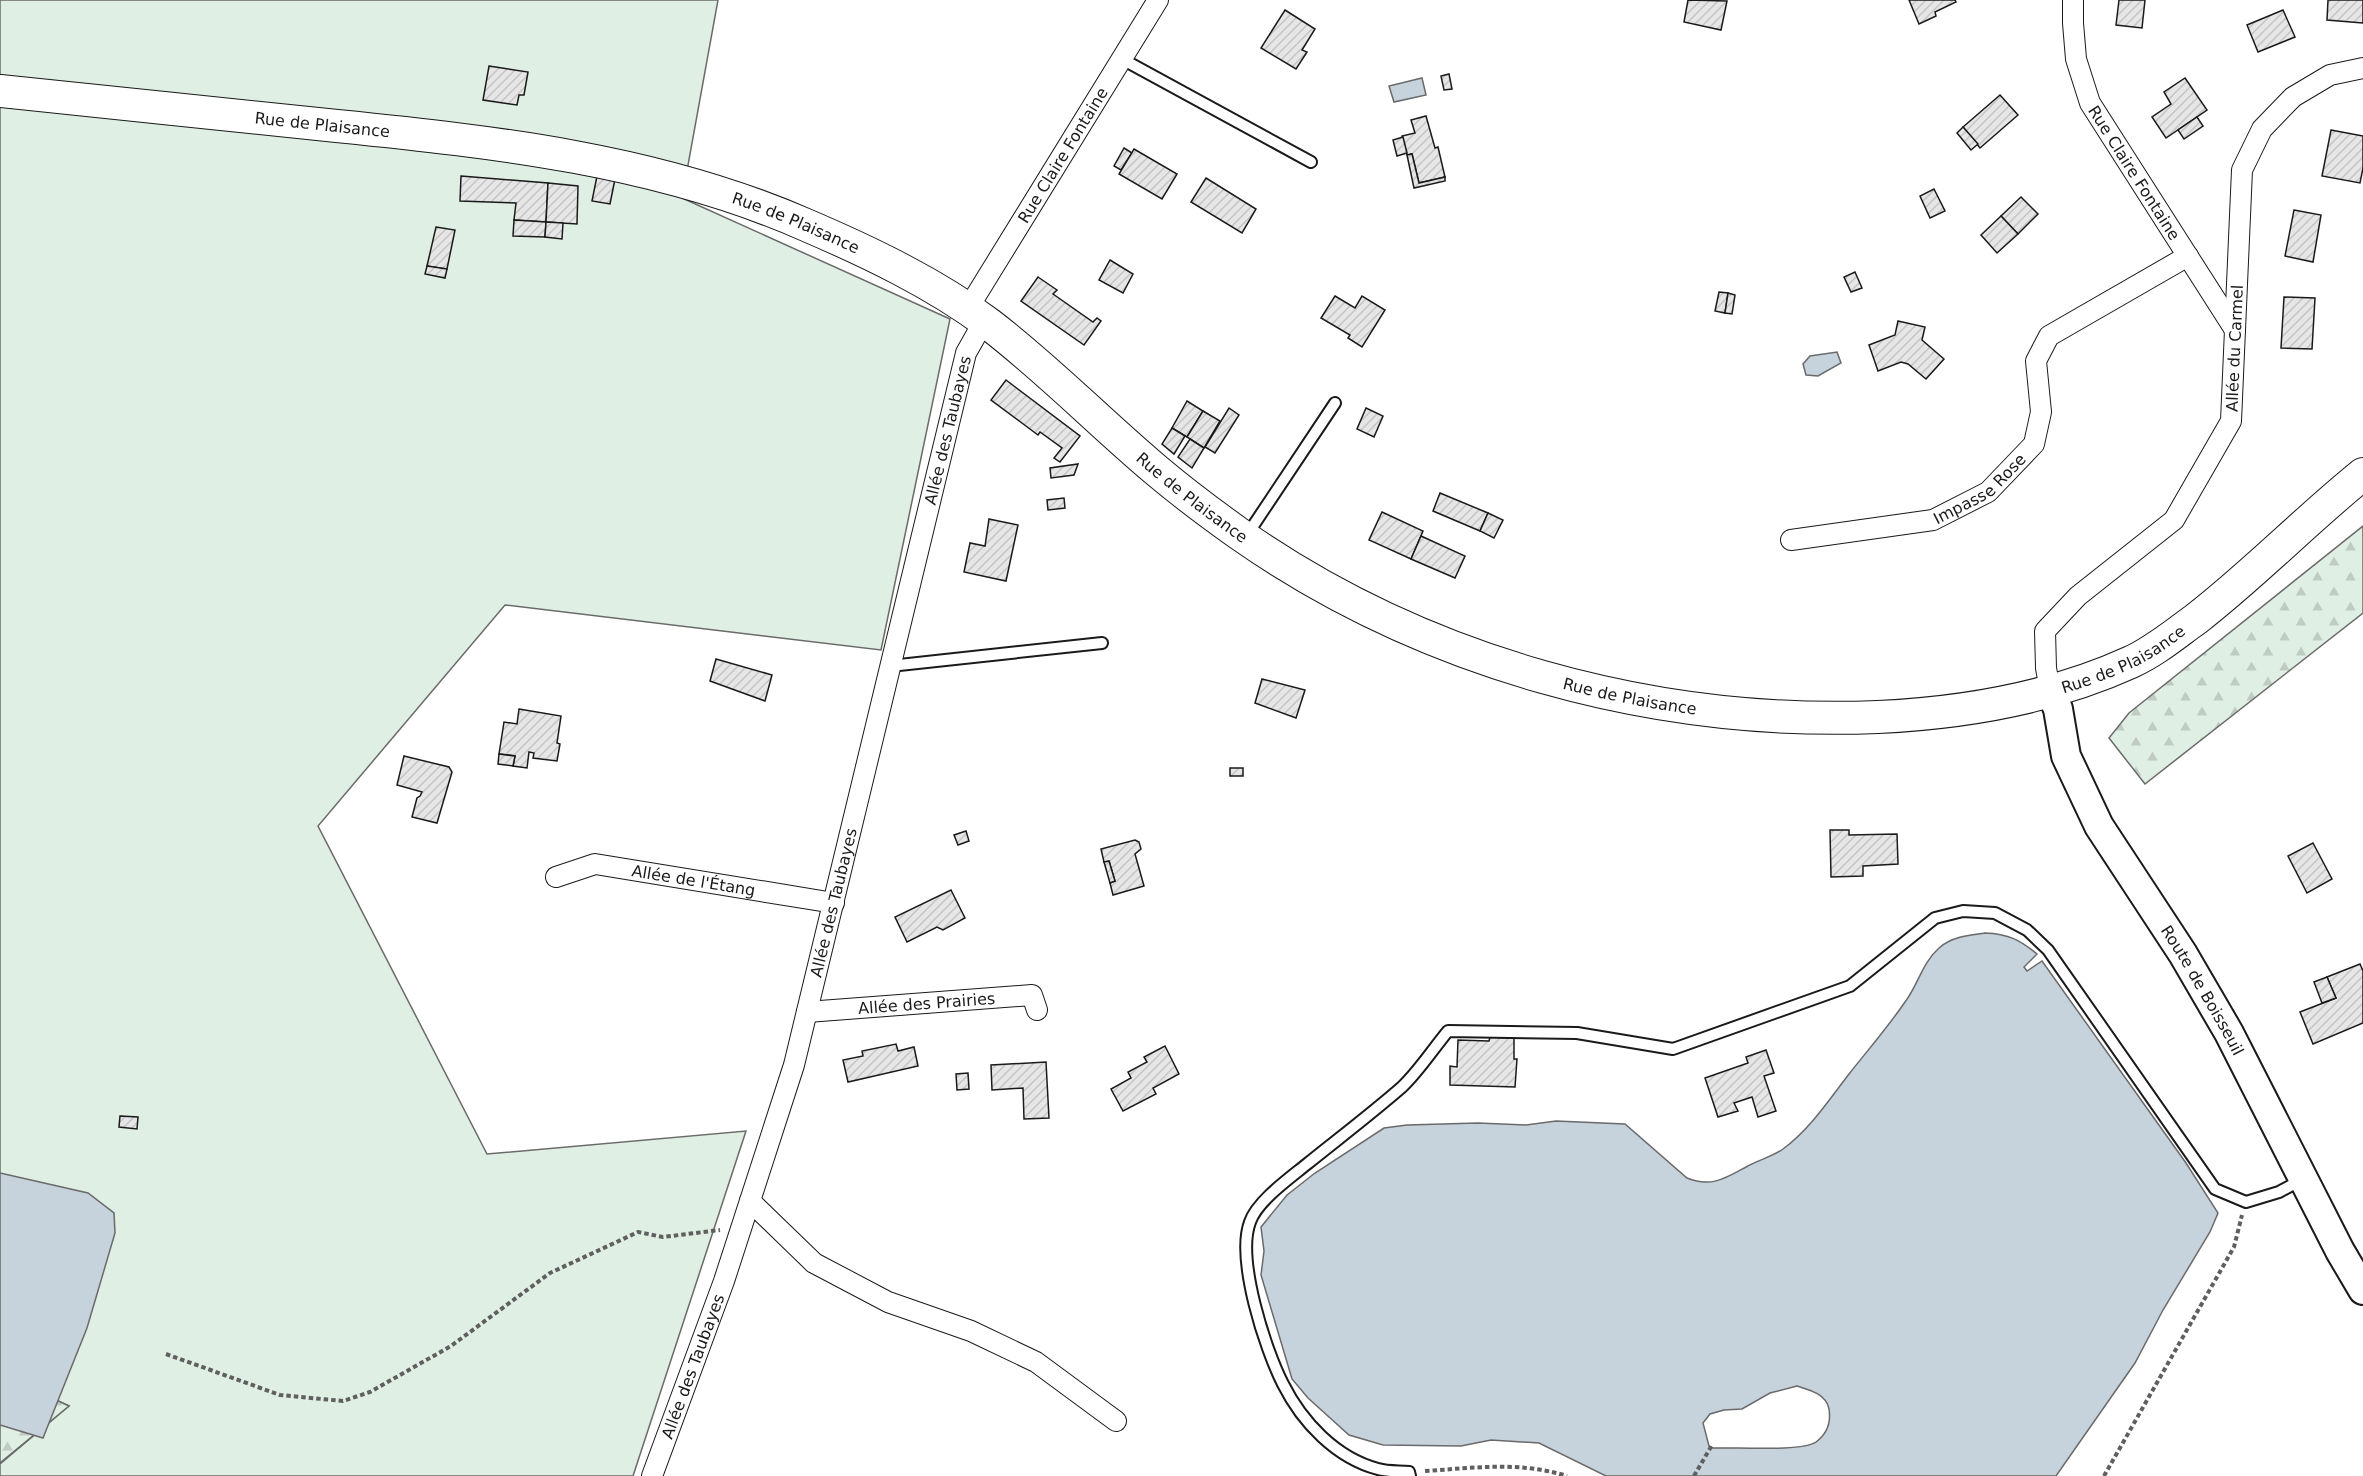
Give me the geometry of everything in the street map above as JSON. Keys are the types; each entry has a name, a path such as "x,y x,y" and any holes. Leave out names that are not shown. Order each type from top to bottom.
{"main road":[{"name":"Rue de Plaisance","path":"0,91 438,136 617,165 685,182 758,205 806,224 890,263 976,315 1035,362 1153,468 1245,538 1292,568 1357,603 1442,642 1566,684 1638,700 1779,717 1842,718 1937,714 1994,705 2090,678 2135,660 2168,640 2222,599 2363,474"},
{"name":"Route de Boisseuil","path":"2050,690 2058,709 2066,756 2099,826 2183,954 2218,1013 2340,1251 2363,1290"}],"street":[{"name":"Rue Claire Fontaine","path":"976,315 1158,0"},
{"name":"Rue Claire Fontaine","path":"2073,0 2076,59 2090,103 2235,330"},
{"name":"Allée du Carmel","path":"2050,690 2046,668 2045,631 2078,596 2174,520 2231,421 2242,170 2262,129 2293,97 2330,75 2363,68"},
{"name":"Impasse Rose","path":"1791,540 1933,520 1988,492 2034,444 2041,412 2036,361 2049,336 2188,256"},
{"name":"Allée des Taubayes","path":"652,1476 742,1227 794,1065 976,315"},
{"name":"Allée de l'Étang","path":"556,877 595,864 834,903"},
{"name":"Allée des Prairies","path":"807,1011 1032,995 1037,1010"},
{"path":"750,1201 814,1263 888,1302 971,1331 1036,1362 1116,1421"}],"lane":[{"path":"1122,59 1311,162"},
{"path":"1245,538 1335,403"},
{"path":"890,666 1102,643"},
{"path":"1409,1474 1378,1469 1336,1451 1311,1425 1288,1394 1272,1363 1261,1329 1249,1278 1246,1245 1250,1221 1271,1194 1404,1085 1449,1032 1577,1033 1673,1049 1850,986 1935,918 1963,911 1995,913 2027,930 2048,950 2215,1189 2246,1202 2279,1192 2304,1179"}],"path":[{"path":"2104,1476 2234,1247 2246,1202"},
{"path":"166,1354 280,1395 343,1401 370,1392 451,1346 550,1273 638,1232 663,1237 742,1227"},
{"path":"1694,1476 1712,1445"},
{"path":"1409,1474 1515,1465 1549,1470 1566,1476"}],"green space":[{"path":"0,0 718,0 682,198 950,319 881,650 505,605 318,826 487,1154 746,1131 633,1476 0,1476 0,1464 69,1406 0,1374"},
{"path":"2363,526 2363,613 2145,784 2109,738 2129,713"},
{"path":"0,1374 69,1406 0,1463"}],"shaded area":[{"path":"1422,78 1426,95 1394,102 1389,86"},
{"path":"1837,352 1841,363 1818,376 1806,375 1803,364 1810,356"},
{"path":"1985,933 2008,936 2037,954 2024,967 2027,971 2042,961 2186,1163 2218,1213 2210,1232 2163,1310 2135,1363 2056,1476 1606,1476 1539,1443 1491,1440 1461,1446 1383,1445 1349,1435 1308,1398 1292,1379 1261,1275 1264,1251 1261,1227 1287,1195 1315,1173 1384,1128 1478,1123 1526,1125 1556,1121 1625,1124 1687,1178 1704,1182 1718,1180 1779,1152 1793,1141 1819,1114 1885,1029 1909,995 1933,954 1949,941","holes":["1797,1386 1821,1396 1829,1409 1827,1427 1816,1442 1783,1448 1713,1448 1709,1446 1703,1423 1710,1414 1742,1409 1770,1393"]},
{"path":"0,1173 88,1193 114,1213 115,1233 87,1328 43,1438 0,1425"}],"building":[{"path":"1688,0 1727,1 1721,30 1684,22"},
{"path":"1909,0 1955,0 1956,2 1935,12 1936,16 1919,24"},
{"path":"2119,0 2145,0 2142,28 2116,25"},
{"path":"2328,0 2363,0 2363,23 2327,20"},
{"path":"1285,10 1315,29 1302,50 1307,52 1296,69 1261,48"},
{"path":"2283,10 2295,37 2258,52 2247,25"},
{"path":"489,66 528,72 524,95 519,95 517,105 483,100"},
{"path":"1449,74 1452,89 1444,90 1441,76"},
{"path":"2185,78 2207,110 2166,138 2152,117 2171,104 2164,92"},
{"path":"2000,95 2018,115 1980,148 1963,127"},
{"path":"1426,116 1435,148 1438,147 1445,177 1419,183 1412,154 1407,155 1402,136 1415,133 1411,120"},
{"path":"2197,117 2203,126 2184,139 2178,130"},
{"path":"1963,127 1978,144 1971,150 1957,133"},
{"path":"2331,130 2363,136 2363,168 2360,183 2322,176"},
{"path":"1403,137 1407,153 1397,156 1393,140"},
{"path":"1124,148 1132,153 1121,170 1114,166"},
{"path":"1134,149 1177,174 1162,199 1119,174"},
{"path":"1412,154 1419,183 1445,177 1445,181 1414,188 1407,155"},
{"path":"461,176 548,183 546,222 514,220 516,203 460,201"},
{"path":"597,176 615,179 610,204 592,201"},
{"path":"1206,178 1256,209 1242,233 1191,202"},
{"path":"548,183 578,186 577,224 546,222"},
{"path":"1934,189 1945,211 1930,218 1920,196"},
{"path":"2021,197 2038,214 2018,234 2001,216"},
{"path":"2294,210 2321,215 2313,262 2285,256"},
{"path":"2001,216 2018,234 1997,253 1981,235"},
{"path":"514,220 546,222 545,237 513,236"},
{"path":"546,222 563,223 562,239 545,237"},
{"path":"436,227 455,230 447,269 427,266"},
{"path":"1110,260 1133,274 1123,293 1099,280"},
{"path":"427,266 447,269 445,278 425,274"},
{"path":"1855,272 1862,288 1851,292 1844,277"},
{"path":"1038,277 1057,290 1053,294 1093,322 1097,318 1101,321 1084,345 1021,301"},
{"path":"1719,292 1728,293 1725,313 1715,311"},
{"path":"1728,293 1735,295 1732,314 1725,313"},
{"path":"1335,296 1355,308 1362,296 1385,310 1362,347 1348,338 1350,335 1321,318"},
{"path":"2284,297 2315,298 2312,349 2281,348"},
{"path":"1898,321 1925,327 1922,340 1944,359 1926,379 1908,364 1901,362 1878,371 1869,345 1895,335"},
{"path":"1006,380 1080,436 1060,462 1054,458 1062,448 1040,432 1038,435 991,400"},
{"path":"1187,401 1203,411 1187,437 1172,428"},
{"path":"1229,408 1239,415 1215,453 1205,447"},
{"path":"1366,408 1383,416 1374,437 1357,429"},
{"path":"1203,411 1220,421 1204,448 1187,437"},
{"path":"1172,428 1185,436 1174,454 1162,444"},
{"path":"1190,439 1204,448 1192,468 1178,457"},
{"path":"1078,464 1074,475 1051,478 1050,468"},
{"path":"1440,493 1488,513 1480,531 1433,511"},
{"path":"1064,498 1065,508 1048,510 1047,500"},
{"path":"1382,512 1423,531 1411,559 1369,540"},
{"path":"1488,513 1503,520 1494,538 1480,531"},
{"path":"989,519 1018,525 1006,581 964,572 970,543 985,546"},
{"path":"1421,536 1465,556 1455,578 1411,559"},
{"path":"716,659 772,675 765,701 710,681"},
{"path":"1262,679 1305,690 1296,718 1255,703"},
{"path":"519,709 561,716 557,761 533,758 534,753 529,752 527,768 513,766 515,756 499,754 504,722 517,724"},
{"path":"499,754 515,756 513,766 498,764"},
{"path":"404,756 449,767 452,772 437,823 412,817 417,798 422,792 397,785"},
{"path":"1230,768 1243,768 1243,776 1230,776"},
{"path":"1830,830 1849,830 1849,835 1897,834 1898,864 1863,866 1863,876 1831,877"},
{"path":"966,831 969,841 958,845 954,835"},
{"path":"1135,840 1139,842 1141,849 1135,854 1144,886 1113,895 1110,883 1115,881 1109,861 1104,862 1101,849"},
{"path":"2313,843 2332,879 2307,893 2288,856"},
{"path":"1109,861 1115,881 1110,883 1104,862"},
{"path":"951,890 965,918 943,930 937,927 907,942 895,917"},
{"path":"2360,964 2363,971 2363,1023 2313,1044 2300,1012 2336,998 2327,977"},
{"path":"2327,977 2336,998 2322,1003 2314,982"},
{"path":"1490,1037 1514,1038 1514,1059 1517,1059 1515,1087 1450,1085 1450,1066 1457,1067 1458,1040 1489,1041"},
{"path":"896,1044 898,1051 914,1047 918,1066 848,1082 843,1060 863,1056 862,1051"},
{"path":"1165,1046 1179,1074 1153,1088 1156,1094 1123,1111 1111,1089 1131,1078 1128,1072 1147,1062 1144,1057"},
{"path":"1766,1050 1774,1073 1764,1076 1776,1111 1758,1117 1752,1097 1734,1103 1738,1111 1718,1117 1705,1078 1748,1063 1746,1057"},
{"path":"1046,1062 1049,1118 1024,1119 1023,1088 992,1090 991,1065"},
{"path":"968,1073 969,1089 957,1090 956,1074"},
{"path":"120,1116 138,1117 137,1129 119,1127"}]}
